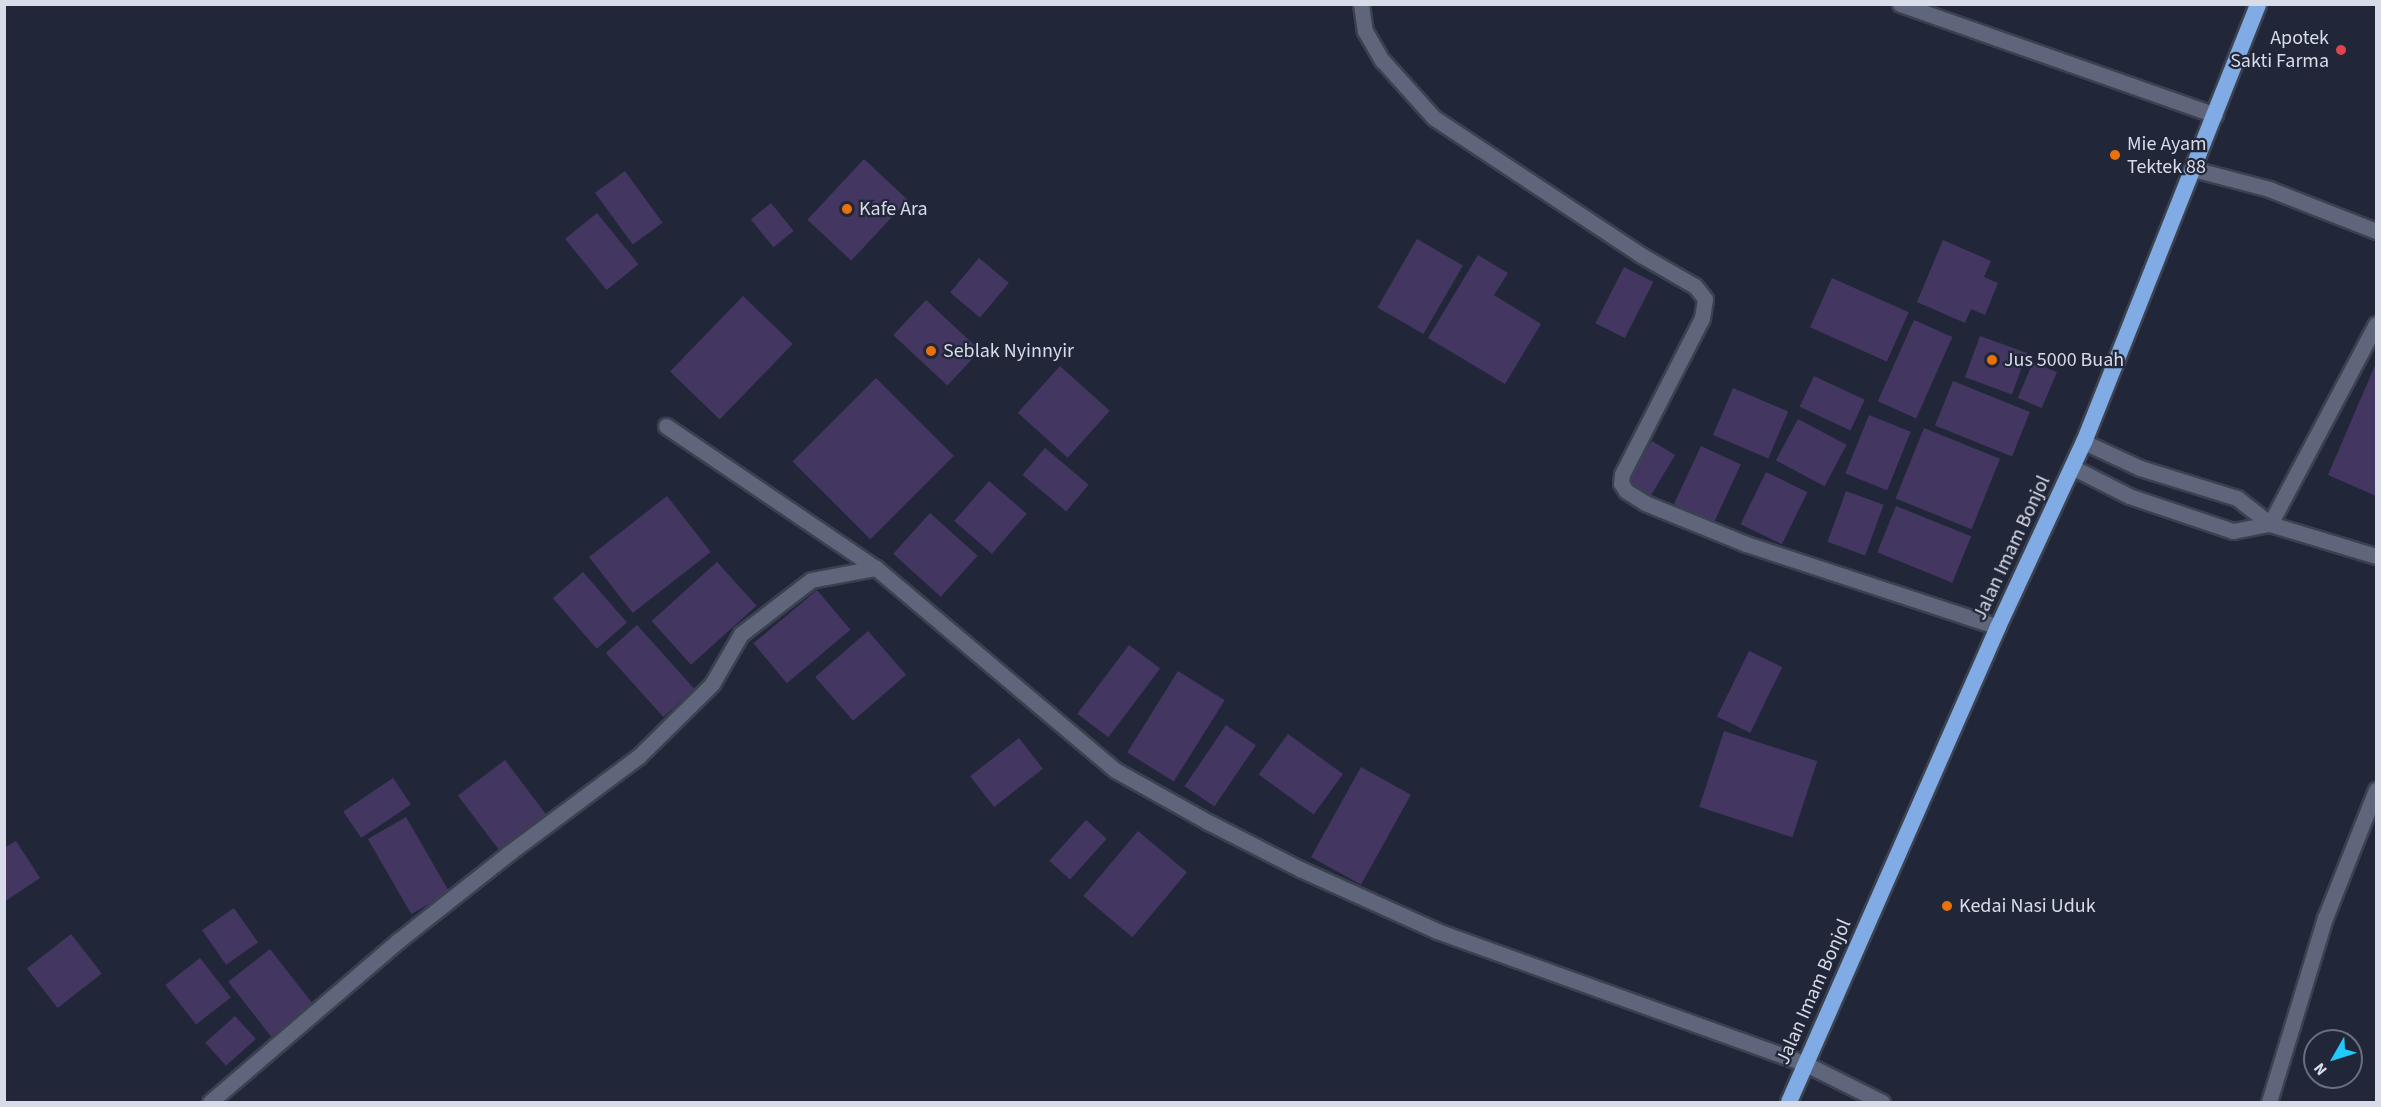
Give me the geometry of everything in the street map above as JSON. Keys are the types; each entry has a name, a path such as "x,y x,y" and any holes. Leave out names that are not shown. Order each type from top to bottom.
{"highway":[{"name":"Jalan Imam Bonjol","path":"1789,1102 1998,627 2084,442 2258,4"}],"street":[{"path":"1361,4 1365,31 1382,60 1434,118 1641,255 1695,286 1705,299 1702,318 1622,474 1621,483 1626,491 1645,503 1746,544 1998,627"},
{"path":"1900,4 2215,115"},
{"path":"2193,169 2269,189 2376,231"},
{"path":"2270,524 2376,324"},
{"path":"666,426 876,568 1115,770 1208,822 1300,869 1437,931 1806,1065 1882,1102"},
{"path":"2084,442 2140,468 2237,498 2270,524 2376,556"},
{"path":"2072,467 2128,496 2234,531 2270,524"},
{"path":"210,1102 398,941 509,853 638,757 712,684 741,634 811,580 876,568"},
{"path":"2269,1102 2325,918 2376,790"}],"building":[{"path":"864,159 908,200 851,261 807,220"},
{"path":"625,171 663,223 633,245 595,193"},
{"path":"771,203 794,231 773,247 751,219"},
{"path":"597,213 639,264 607,290 565,239"},
{"path":"1417,239 1463,266 1423,334 1378,307"},
{"path":"1943,240 1991,261 1984,277 1998,283 1985,315 1971,309 1965,323 1917,302"},
{"path":"1478,255 1508,273 1494,295 1541,324 1505,384 1428,338"},
{"path":"979,258 1009,283 980,318 950,292"},
{"path":"1624,267 1653,282 1625,338 1595,323"},
{"path":"1832,278 1909,312 1887,361 1810,327"},
{"path":"743,296 793,344 720,419 670,372"},
{"path":"926,300 980,350 947,386 893,335"},
{"path":"1914,320 1952,337 1916,418 1878,401"},
{"path":"1980,336 2027,353 2012,394 1965,377"},
{"path":"2033,362 2057,372 2042,408 2018,398"},
{"path":"2376,363 2376,496 2328,475"},
{"path":"1060,366 1110,411 1068,458 1018,413"},
{"path":"1814,376 1865,400 1850,430 1800,407"},
{"path":"876,378 954,456 870,539 793,461"},
{"path":"1953,381 2030,412 2012,457 1935,426"},
{"path":"1733,388 1788,411 1768,458 1713,435"},
{"path":"1869,415 1911,432 1887,490 1845,473"},
{"path":"1798,419 1847,445 1824,486 1776,460"},
{"path":"1924,428 2000,459 1972,529 1896,498"},
{"path":"1652,441 1675,455 1651,495 1628,481"},
{"path":"1701,446 1741,465 1714,523 1674,504"},
{"path":"1045,448 1089,485 1066,511 1023,475"},
{"path":"1766,472 1807,492 1782,544 1741,524"},
{"path":"989,481 1027,514 992,554 954,521"},
{"path":"1846,491 1884,505 1865,555 1828,542"},
{"path":"667,496 711,552 633,613 589,557"},
{"path":"1896,506 1971,536 1952,583 1877,552"},
{"path":"930,513 978,556 941,597 893,554"},
{"path":"717,562 756,606 691,665 652,621"},
{"path":"583,572 627,623 597,649 553,598"},
{"path":"817,590 850,630 787,683 753,643"},
{"path":"637,625 695,689 663,717 606,653"},
{"path":"868,631 906,675 853,721 815,677"},
{"path":"1129,645 1160,668 1108,737 1077,714"},
{"path":"1749,651 1782,667 1750,733 1717,717"},
{"path":"1178,671 1225,700 1174,782 1127,752"},
{"path":"1226,725 1256,745 1214,806 1185,786"},
{"path":"1724,731 1817,761 1792,837 1699,807"},
{"path":"1288,734 1343,774 1314,814 1259,774"},
{"path":"1019,738 1043,769 994,807 970,776"},
{"path":"505,760 546,814 499,850 458,796"},
{"path":"1361,767 1411,795 1361,885 1311,857"},
{"path":"393,778 411,805 361,838 343,812"},
{"path":"406,817 449,892 411,914 368,839"},
{"path":"1086,820 1107,839 1070,880 1049,861"},
{"path":"1138,831 1187,872 1132,937 1083,896"},
{"path":"16,841 40,878 4,902 4,848"},
{"path":"234,908 258,942 226,965 202,930"},
{"path":"71,934 102,973 58,1008 27,968"},
{"path":"270,949 313,1004 271,1037 228,982"},
{"path":"200,958 231,997 196,1024 165,985"},
{"path":"235,1016 256,1039 226,1066 205,1043"}],"place":[{"name":"Apotek Sakti Farma","path":"2341,50"},
{"name":"Mie Ayam Tektek 88","path":"2115,155"},
{"name":"Kafe Ara","path":"847,209"},
{"name":"Seblak Nyinnyir","path":"931,351"},
{"name":"Jus 5000 Buah","path":"1992,360"},
{"name":"Kedai Nasi Uduk","path":"1947,906"}]}
